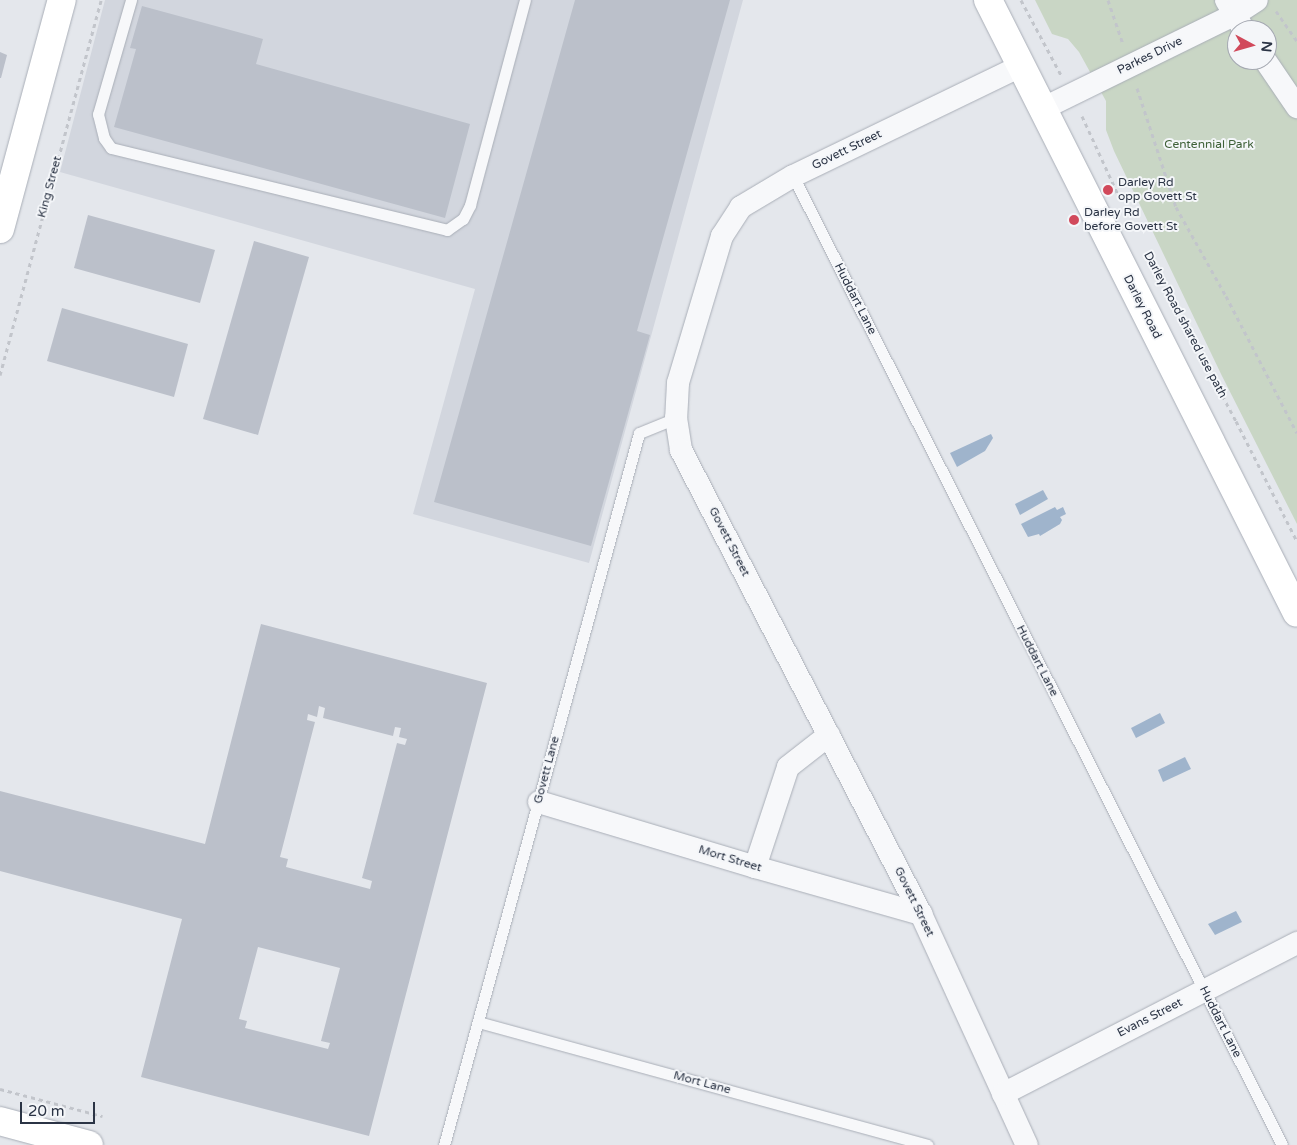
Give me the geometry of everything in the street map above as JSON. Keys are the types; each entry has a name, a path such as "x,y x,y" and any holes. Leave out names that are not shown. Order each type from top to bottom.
{"main road":[{"path":"0,230 62,0"},
{"name":"Darley Road","path":"988,0 1297,613"},
{"path":"0,1121 88,1145"}],"street":[{"name":"Parkes Drive","path":"1042,110 1070,94 1235,15 1265,3"},
{"name":"Govett Street","path":"1020,66 793,176 741,206 722,236 678,383 676,418 682,450 921,914 1027,1145"},
{"path":"1272,70 1297,107"},
{"path":"755,867 788,767 829,735"},
{"name":"Mort Street","path":"539,802 755,867 921,914"},
{"name":"Evans Street","path":"1003,1094 1297,944"}],"lane":[{"path":"131,0 98,114 104,138 111,148 447,230 463,219 470,205 525,0"},
{"name":"Huddart Lane","path":"793,176 1282,1145"},
{"name":"Govett Lane","path":"444,1145 639,433 676,418"},
{"name":"Mort Lane","path":"478,1022 926,1145"}],"path":[{"name":"King Street","path":"0,374 101,0"},
{"path":"1022,0 1070,94 1122,203"},
{"path":"1108,0 1176,207 1226,296 1297,434"},
{"path":"1265,3 1297,42"},
{"name":"Darley Road shared use path","path":"1175,307 1236,421 1297,542"},
{"path":"0,1089 102,1116"}],"shaded area":[{"path":"105,0 743,0 589,563 413,514 475,289 60,172"}],"green space":[{"name":"Centennial Park","path":"1035,0 1297,0 1297,524 1222,376 1114,151 1106,130 1106,101 1079,52 1068,39 1052,34"}],"water":[{"path":"991,434 993,438 985,451 957,467 950,453"},
{"path":"1043,490 1048,499 1020,515 1015,504"},
{"path":"1055,507 1057,510 1063,507 1066,514 1060,517 1062,520 1060,524 1040,536 1039,534 1028,537 1021,524"},
{"path":"1160,713 1165,723 1136,738 1131,728"},
{"path":"1185,757 1191,769 1163,782 1158,770"},
{"path":"1236,911 1242,922 1215,935 1208,924"}],"building":[{"path":"575,0 730,0 637,331 650,335 591,546 434,502"},
{"path":"142,6 263,39 256,64 470,124 445,218 114,127 136,49 130,48"},
{"path":"0,52 7,55 1,78 0,78"},
{"path":"88,215 215,250 200,303 74,268"},
{"path":"254,241 309,257 258,435 203,419"},
{"path":"62,308 188,344 174,397 47,361"},
{"path":"261,624 487,683 369,1136 141,1077 182,919 0,871 0,791 205,844","holes":["319,706 325,708 323,718 393,736 395,727 401,728 399,737 407,739 405,745 397,743 362,878 372,881 370,889 286,867 288,859 280,857 315,722 307,720 308,714 317,717","258,947 340,968 321,1041 330,1043 328,1049 245,1028 247,1021 239,1019"]}],"place":[{"name":"Darley Rd opp Govett St","path":"1108,190"},
{"name":"Darley Rd before Govett St","path":"1074,220"}]}
